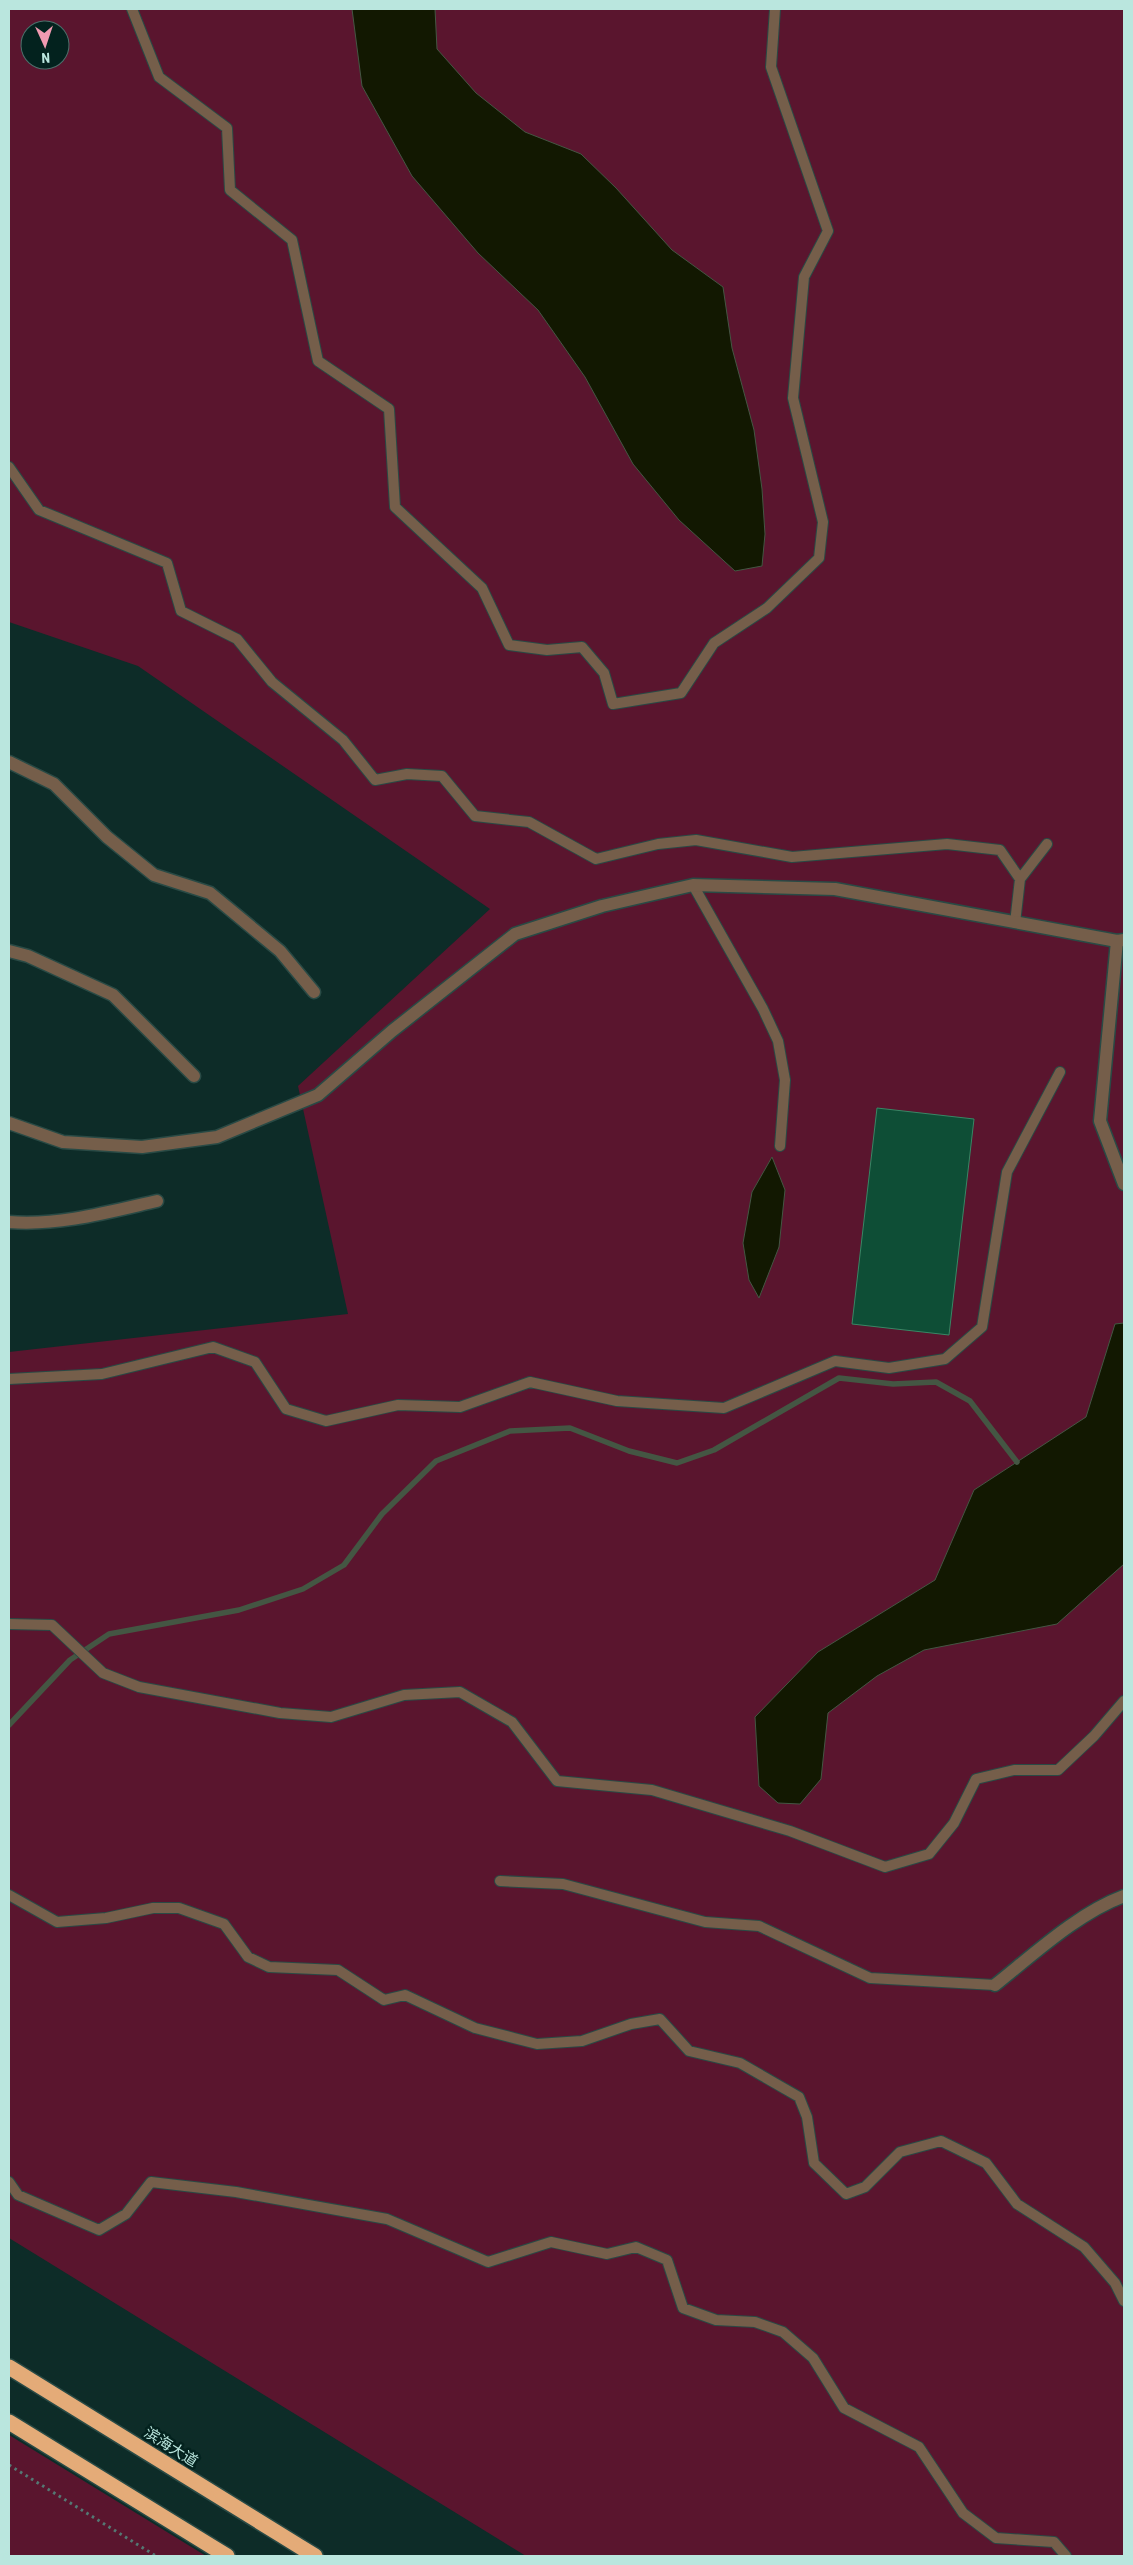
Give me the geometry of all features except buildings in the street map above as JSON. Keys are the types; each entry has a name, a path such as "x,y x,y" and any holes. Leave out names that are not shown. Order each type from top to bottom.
{"highway":[{"name":"滨海大道","path":"9,2367 315,2556"},
{"path":"9,2422 227,2556"}],"street":[{"path":"9,762 54,784 107,837 154,875 210,893 280,951 314,992"},
{"path":"9,1123 63,1142 142,1147 216,1137 318,1096 392,1031 515,934 602,906 693,885 835,889 1121,941 1100,1121 1124,1184"},
{"path":"9,951 28,956 113,995 194,1076"},
{"path":"9,1222 24,1223 90,1216 157,1201"},
{"path":"995,1985 1048,1943 1108,1902 1124,1896"}],"lane":[{"path":"132,9 159,77 227,128 230,190 292,240 318,362 389,409 395,507 482,588 509,646 547,650 582,647 604,673 613,704 681,693 714,643 767,608 819,558 823,522 793,398 804,277 828,231 771,67 775,9"},
{"path":"9,467 39,510 167,563 182,611 237,639 272,682 343,740 375,780 407,774 442,776 475,816 529,822 596,860 658,844 696,840 792,857 947,844 1000,850 1020,880"},
{"path":"1015,922 1020,880 1047,844"},
{"path":"693,885 764,1009 778,1041 785,1080 780,1146"},
{"path":"9,1379 102,1374 213,1347 255,1362 286,1409 326,1421 398,1405 460,1407 530,1382 616,1402 724,1408 835,1362 889,1368 945,1359 982,1327 1007,1172 1060,1072"},
{"path":"9,1624 52,1625 103,1673 139,1687 280,1713 331,1717 404,1695 460,1692 512,1722 557,1781 652,1790 790,1831 885,1867 929,1854 954,1823 976,1779 1014,1770 1058,1770 1094,1736 1124,1701"},
{"path":"500,1881 563,1884 705,1922 758,1926 870,1978 995,1985"},
{"path":"9,1895 57,1922 106,1918 153,1908 179,1908 224,1924 248,1957 269,1968 338,1970 384,2000 404,1995 476,2028 537,2044 582,2042 631,2024 660,2019 689,2051 740,2063 799,2097 807,2117 814,2163 846,2194 866,2187 900,2152 941,2141 986,2163 1017,2204 1084,2247 1115,2283 1124,2301"},
{"path":"9,2182 18,2195 99,2230 126,2214 151,2182 236,2192 283,2202 387,2219 488,2262 551,2242 607,2254 636,2247 668,2260 683,2308 716,2320 755,2322 782,2332 813,2358 844,2408 919,2447 963,2514 996,2538 1054,2542 1066,2556"}],"path":[{"path":"9,2466 156,2556"}],"shaded area":[{"path":"9,9 1124,9 1124,2556 526,2556 9,2238 9,1352 348,1314 298,1086 490,909 138,666 9,622"},
{"path":"352,9 435,9 437,49 476,93 525,132 581,154 616,188 672,250 723,287 732,348 754,430 762,489 765,534 762,566 735,571 679,520 633,464 585,377 538,310 478,253 412,176 362,86"},
{"path":"772,1157 785,1190 779,1247 759,1298 749,1280 743,1243 752,1192"},
{"path":"1124,1323 1124,1564 1057,1624 924,1650 877,1676 828,1713 821,1779 800,1804 778,1803 759,1786 755,1717 818,1652 935,1580 974,1490 1086,1417 1115,1324"},
{"path":"9,2435 206,2556 9,2556"}],"waterway":[{"path":"9,1725 70,1660 109,1634 239,1610 303,1589 344,1565 382,1514 436,1461 510,1431 570,1428 629,1451 677,1463 714,1450 839,1378 893,1384 936,1382 970,1401 1017,1462"}]}
